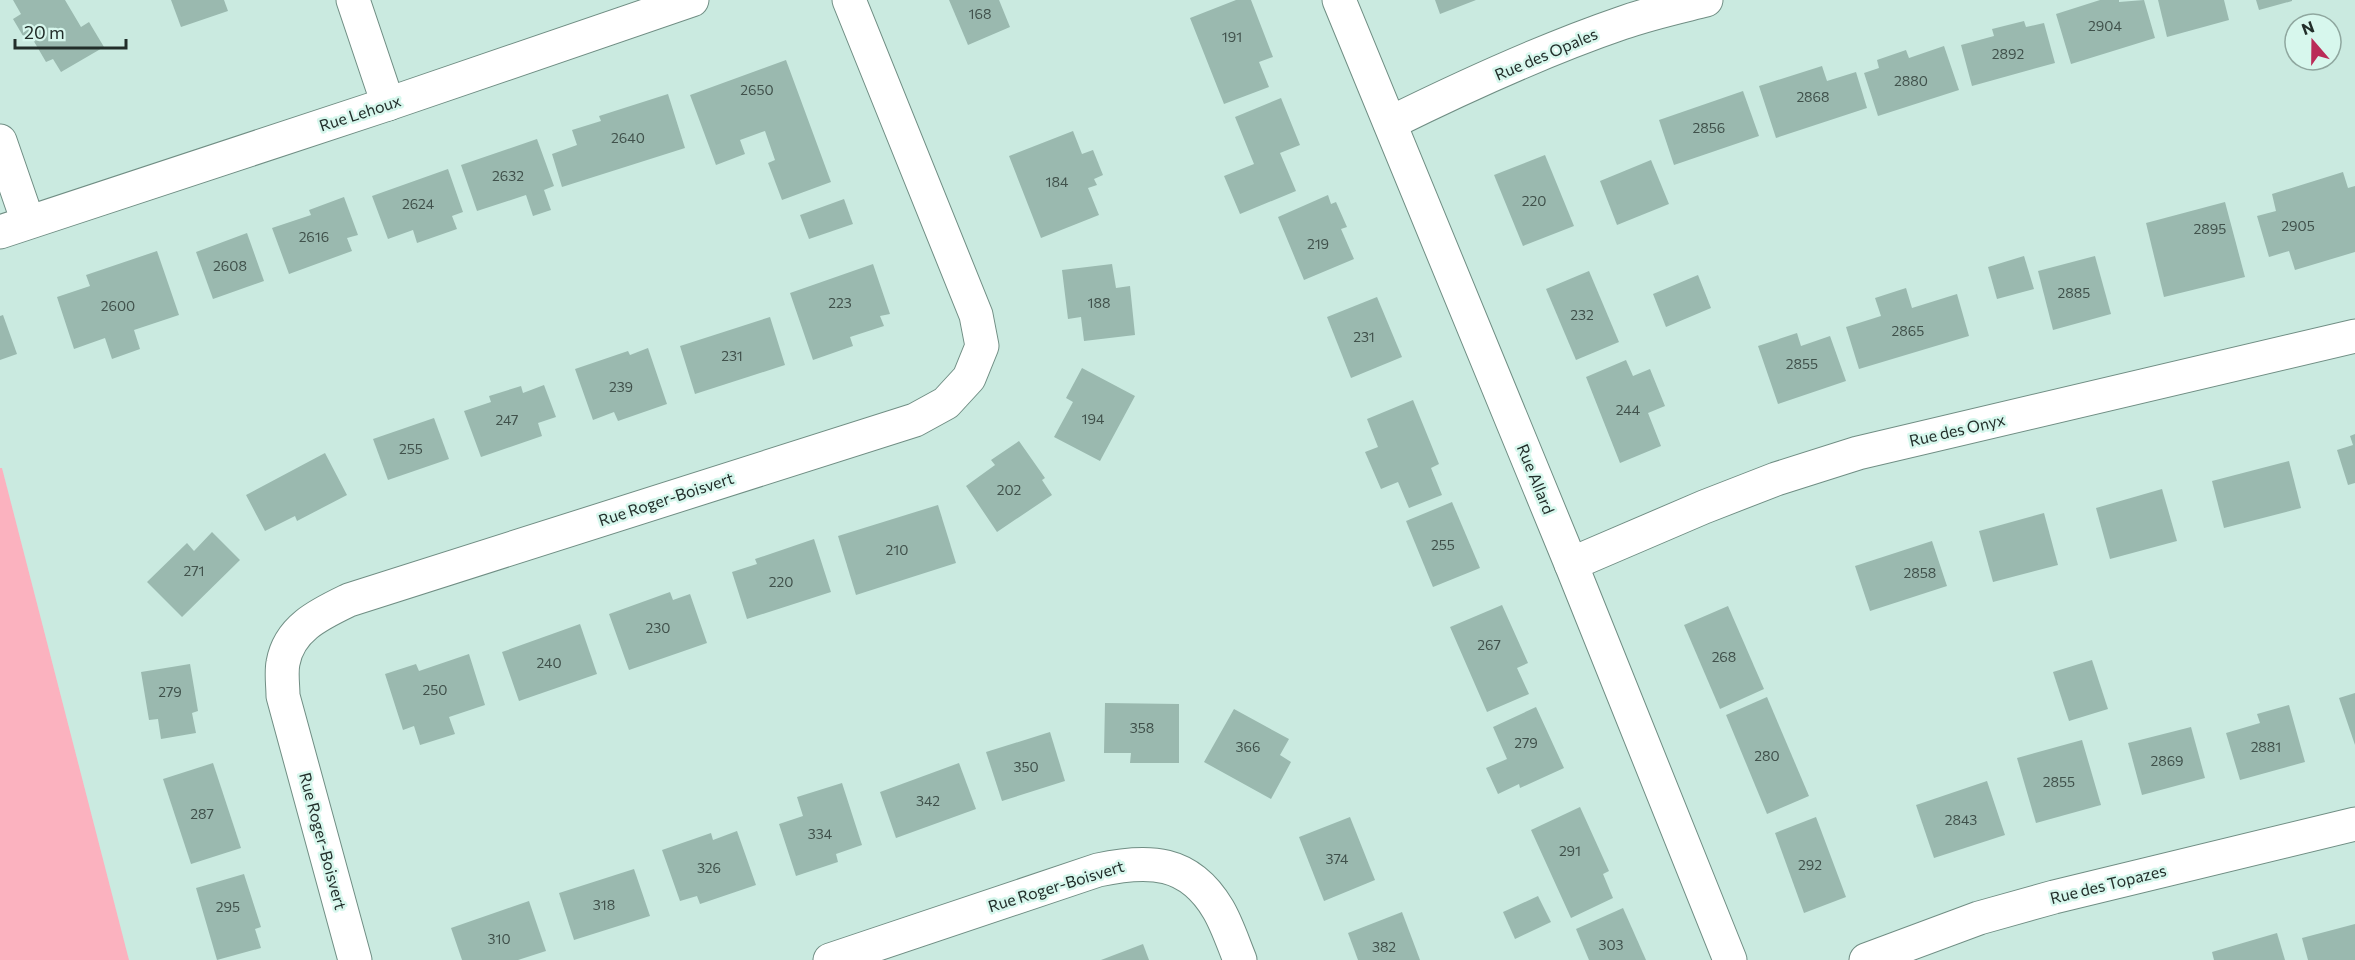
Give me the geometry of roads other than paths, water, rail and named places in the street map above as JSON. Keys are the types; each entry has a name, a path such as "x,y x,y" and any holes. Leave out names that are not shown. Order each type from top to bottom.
{"street":[{"path":"353,0 388,104"},
{"name":"Rue Lehoux","path":"0,141 14,227 388,104 692,0"},
{"name":"Rue Roger-Boisvert","path":"355,960 283,696 283,663 293,637 317,615 349,600 915,420 946,403 969,378 981,346 976,315 849,0"},
{"name":"Rue Allard","path":"1339,0 1571,564 1730,960"},
{"name":"Rue des Opales","path":"1390,123 1444,97 1623,22 1707,0"},
{"name":"Rue des Onyx","path":"1571,564 1776,479 1858,453 2355,336"},
{"name":"Rue des Topazes","path":"1866,960 1979,918 2054,897 2355,824"},
{"name":"Rue Roger-Boisvert","path":"830,960 1098,870 1129,863 1160,865 1186,874 1203,888 1219,910 1240,960"}]}
